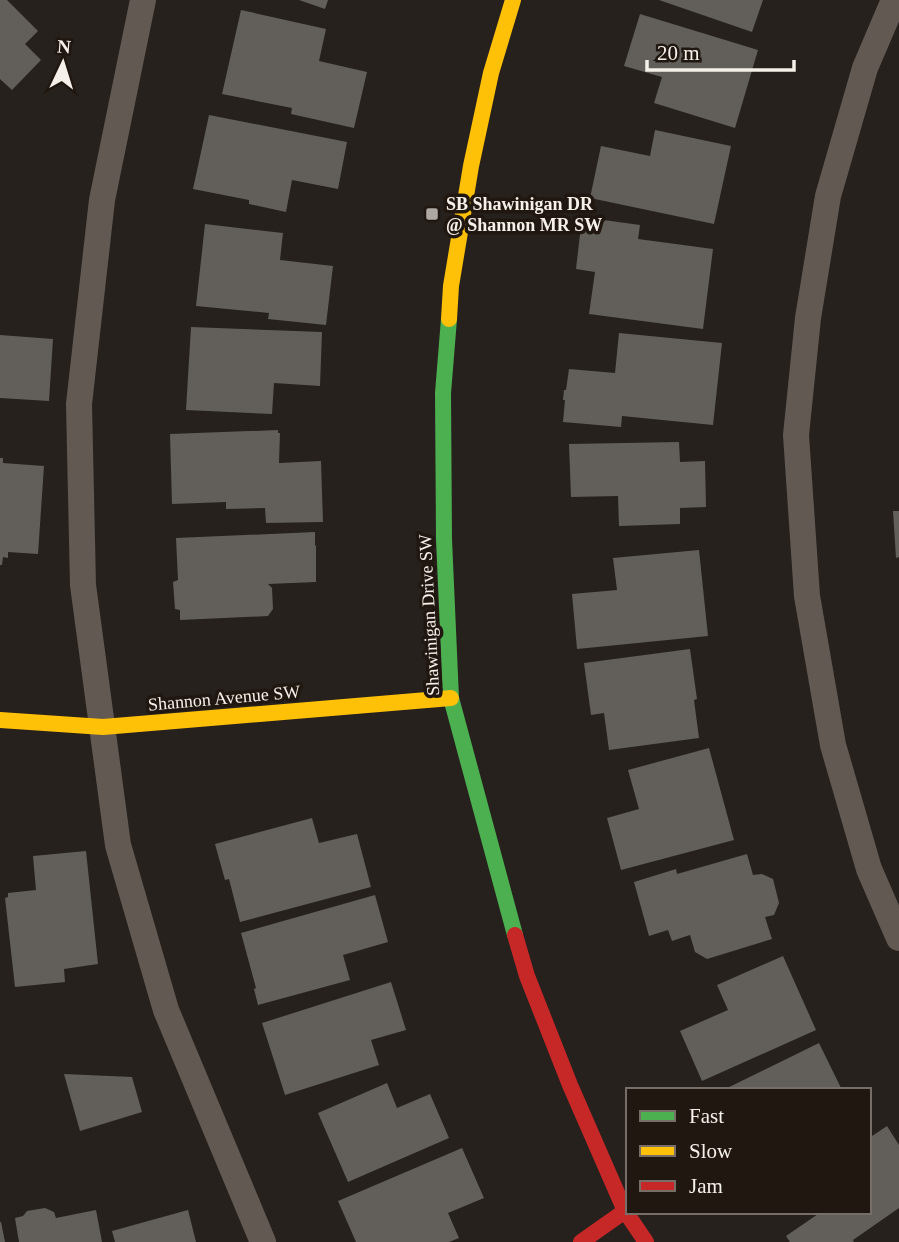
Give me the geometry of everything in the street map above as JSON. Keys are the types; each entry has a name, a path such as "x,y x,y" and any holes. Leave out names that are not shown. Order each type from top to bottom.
{"street":[{"name":"Shawinigan Drive SW","path":"513,0 491,73 471,166 451,286 443,393 443,539 451,698 527,976 570,1085 625,1211"},
{"name":"Shannon Avenue SW","path":"0,720 103,727 451,698"},
{"path":"581,1242 625,1211"},
{"name":"Shawinigan Drive SW","path":"627,1214 646,1242"}],"lane":[{"path":"143,0 102,200 79,404 83,584 118,845 166,1010 263,1242"},
{"path":"894,0 865,68 828,196 808,318 796,435 807,596 834,745 869,869 899,938"}],"building":[{"path":"0,0 7,0 38,31 25,44 41,60 12,90 0,79"},
{"path":"299,0 328,0 325,9"},
{"path":"659,0 763,0 752,32"},
{"path":"241,10 326,29 319,61 367,72 354,128 291,114 292,108 222,94"},
{"path":"640,14 758,50 735,128 654,103 662,77 624,66"},
{"path":"209,115 347,142 338,189 292,180 286,212 249,204 249,200 193,189"},
{"path":"655,130 731,146 714,224 590,198 601,146 650,156"},
{"path":"582,217 640,225 638,239 713,249 703,329 589,314 595,272 576,269"},
{"path":"205,224 283,233 280,260 333,266 326,325 268,319 269,313 196,306"},
{"path":"191,327 322,332 320,386 274,383 272,414 186,410"},
{"path":"619,333 722,343 713,425 622,416 621,427 563,422 564,390 569,369 615,373"},
{"path":"0,335 53,339 49,401 0,398"},
{"path":"278,430 279,463 321,461 323,522 266,523 265,508 226,509 226,502 172,504 170,434"},
{"path":"679,442 680,462 705,461 706,507 680,508 680,524 619,526 618,496 571,497 569,444"},
{"path":"0,458 3,458 3,463 44,466 38,554 8,552 8,558 3,557 2,565 0,565"},
{"path":"893,511 899,511 899,557 896,558"},
{"path":"315,532 316,582 268,584 272,588 273,609 268,616 180,620 180,610 175,609 173,582 178,580 176,538"},
{"path":"699,550 708,636 577,649 572,594 617,590 613,558"},
{"path":"690,649 699,738 609,750 604,713 591,715 584,663"},
{"path":"709,748 734,840 621,870 607,818 639,809 628,770"},
{"path":"312,818 319,843 357,834 371,887 240,922 229,879 225,880 215,844"},
{"path":"86,851 98,964 64,969 65,982 15,987 5,898 8,893 36,890 33,856"},
{"path":"747,854 753,875 762,874 773,879 779,903 774,915 765,917 772,939 707,959 695,952 690,935 672,941 668,930 649,936 634,882 676,869 677,874"},
{"path":"375,895 388,942 343,955 350,980 258,1005 241,933"},
{"path":"783,956 816,1030 702,1081 680,1031 728,1010 717,985"},
{"path":"391,982 406,1030 371,1040 379,1065 285,1095 262,1023"},
{"path":"819,1043 841,1088 727,1088"},
{"path":"64,1074 132,1077 142,1112 80,1131"},
{"path":"387,1083 397,1108 430,1094 449,1138 348,1182 318,1113"},
{"path":"887,1126 899,1145 899,1208 853,1240 854,1242 790,1242 786,1236 818,1214 871,1214 871,1137"},
{"path":"462,1148 484,1198 448,1213 459,1238 449,1242 356,1242 338,1201"},
{"path":"45,1208 54,1212 56,1218 96,1210 102,1242 19,1242 15,1218 23,1216 27,1211"},
{"path":"188,1210 196,1242 115,1242 112,1231"},
{"path":"1,1222 5,1242 0,1242"}],"traffic: fast":[{"path":"449,319 443,393 444,539 451,698 515,935"}],"traffic: slow":[{"path":"449,319 451,286 471,166 491,73 513,0"},
{"path":"0,720 103,727 451,698"}],"traffic: jam":[{"path":"515,935 527,976 570,1085 626,1212"},
{"path":"581,1242 625,1211"},
{"path":"627,1214 646,1242"}],"place":[{"name":"SB Shawinigan DR @ Shannon MR SW","path":"432,214"}]}
